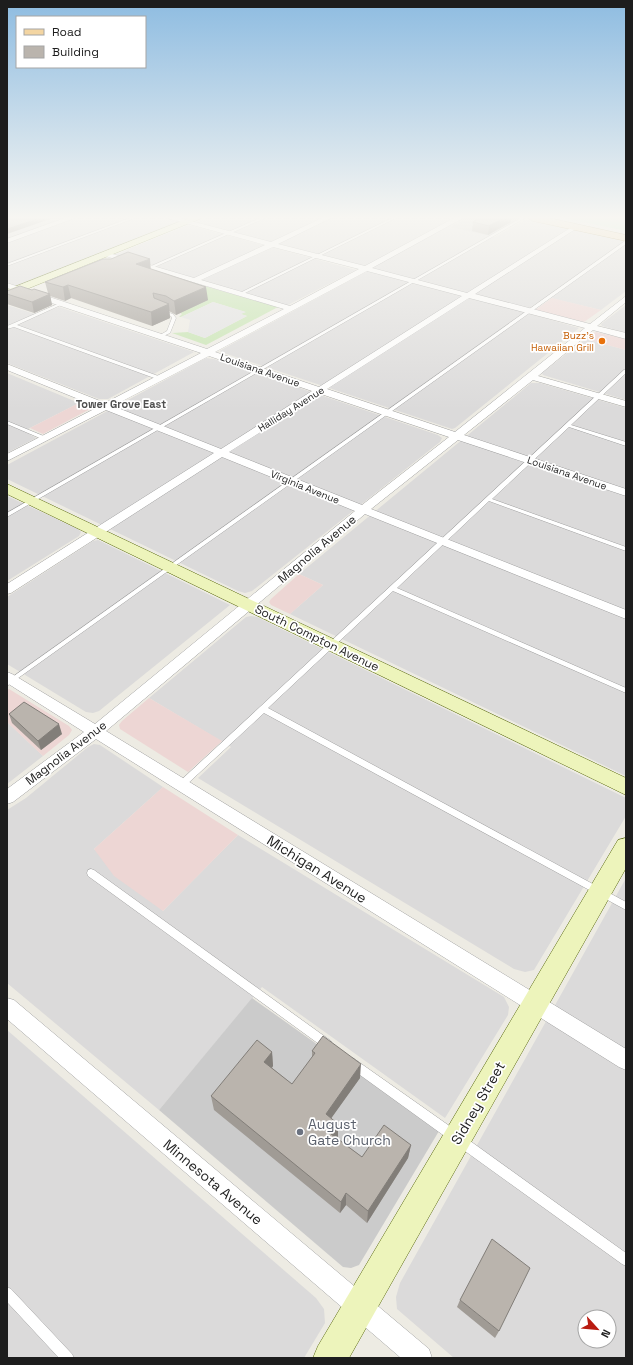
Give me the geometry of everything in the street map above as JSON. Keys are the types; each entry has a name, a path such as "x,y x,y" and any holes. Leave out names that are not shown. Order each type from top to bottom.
{"main road":[{"path":"7,294 38,282"},
{"name":"South Compton Avenue","path":"7,488 626,787"},
{"name":"Sidney Street","path":"330,1358 626,847"}],"street":[{"path":"196,282 291,309"},
{"path":"7,458 342,282"},
{"path":"416,282 626,336"},
{"name":"Halliday Avenue","path":"7,590 490,282"},
{"name":"Louisiana Avenue","path":"7,285 626,493"},
{"name":"Magnolia Avenue","path":"7,798 95,732 363,510 531,377 626,298"},
{"name":"Virginia Avenue","path":"7,367 626,615"},
{"path":"531,377 626,404"},
{"name":"Michigan Avenue","path":"9,681 95,732 626,1060"},
{"name":"Minnesota Avenue","path":"7,1007 420,1358"}],"lane":[{"path":"240,294 265,282"},
{"path":"7,516 259,370 416,282"},
{"path":"9,681 570,282"},
{"path":"7,328 61,304"},
{"path":"157,309 172,315 174,318 169,332 159,337"},
{"path":"13,325 159,378"},
{"path":"181,785 262,708 626,371"},
{"path":"7,422 44,438"},
{"path":"567,425 626,444"},
{"path":"488,499 626,549"},
{"path":"392,588 626,691"},
{"path":"262,708 626,906"},
{"path":"91,873 626,1260"},
{"path":"7,1293 68,1358"}],"shaded area":[{"path":"7,282 30,282 7,291"},
{"path":"204,282 333,282 286,306"},
{"path":"348,282 626,282 626,291 601,310 546,297 523,312 579,328 452,429 221,352 221,350"},
{"path":"552,298 601,310 584,322 535,310"},
{"path":"213,302 246,312 241,314 247,316 205,338 188,332 190,320 181,317"},
{"path":"7,305 38,315 59,307 194,352 108,399 99,399 7,363"},
{"path":"626,305 626,333 602,326 601,324"},
{"path":"596,332 626,339 626,350 585,339"},
{"path":"585,339 626,350 626,400 543,375 542,373"},
{"path":"206,358 214,359 438,435 442,438 440,442 252,591 245,593 238,591 7,479 7,465"},
{"path":"7,373 79,403 24,431 36,438 7,453"},
{"path":"531,383 540,383 626,408 626,776 290,614 323,585 299,574"},
{"path":"79,403 90,407 90,409 43,434 30,428"},
{"path":"7,496 78,529 81,532 79,536 7,581"},
{"path":"98,540 230,605 99,711 93,713 86,712 7,664 7,597 93,541"},
{"path":"299,574 323,585 290,614 271,605 269,602 271,599"},
{"path":"246,617 257,617 626,798 626,816 534,970 525,972 514,969 198,778 231,747 149,698"},
{"path":"9,689 69,726 72,730 69,735 43,756 7,722 7,690"},
{"path":"149,698 222,741 188,772 120,729 119,725 122,721"},
{"path":"7,722 43,756 7,784"},
{"path":"94,744 100,745 163,787 94,849 163,911 238,835 504,997 509,1007 508,1015 445,1118 262,987 159,1110 7,983 7,810 26,798 88,747"},
{"path":"163,787 238,835 163,911 114,876 94,849"},
{"path":"626,878 626,1358 454,1358 397,1309 396,1297 400,1283"},
{"path":"252,998 439,1131 359,1265 351,1268 343,1267 159,1110"},
{"path":"7,1030 316,1298 324,1309 325,1323 304,1358 7,1358"}],"green space":[{"path":"194,283 278,307 206,345 172,333 188,332 205,338 247,316 240,314 245,312 213,302 179,317 182,314 180,313 207,300"}],"building":[{"path":"45,282 190,282 206,287 174,301 166,296 153,293 154,298 169,304 151,312 68,285 63,287"},
{"path":"20,286 50,294 32,302 7,294 7,291"},
{"path":"24,702 59,724 38,741 9,714"},
{"path":"323,1036 361,1064 326,1114 338,1124 331,1134 362,1157 384,1125 411,1145 368,1211 346,1193 341,1202 211,1096 257,1040 272,1052 264,1062 292,1084 315,1053 312,1051"},
{"path":"492,1239 530,1268 499,1331 460,1300"}],"place":[{"name":"Buzz’s Hawaiian Grill","path":"602,341"},
{"name":"August Gate Church","path":"300,1132"}],"district":[{"name":"Tower Grove East","path":"121,404"}]}
